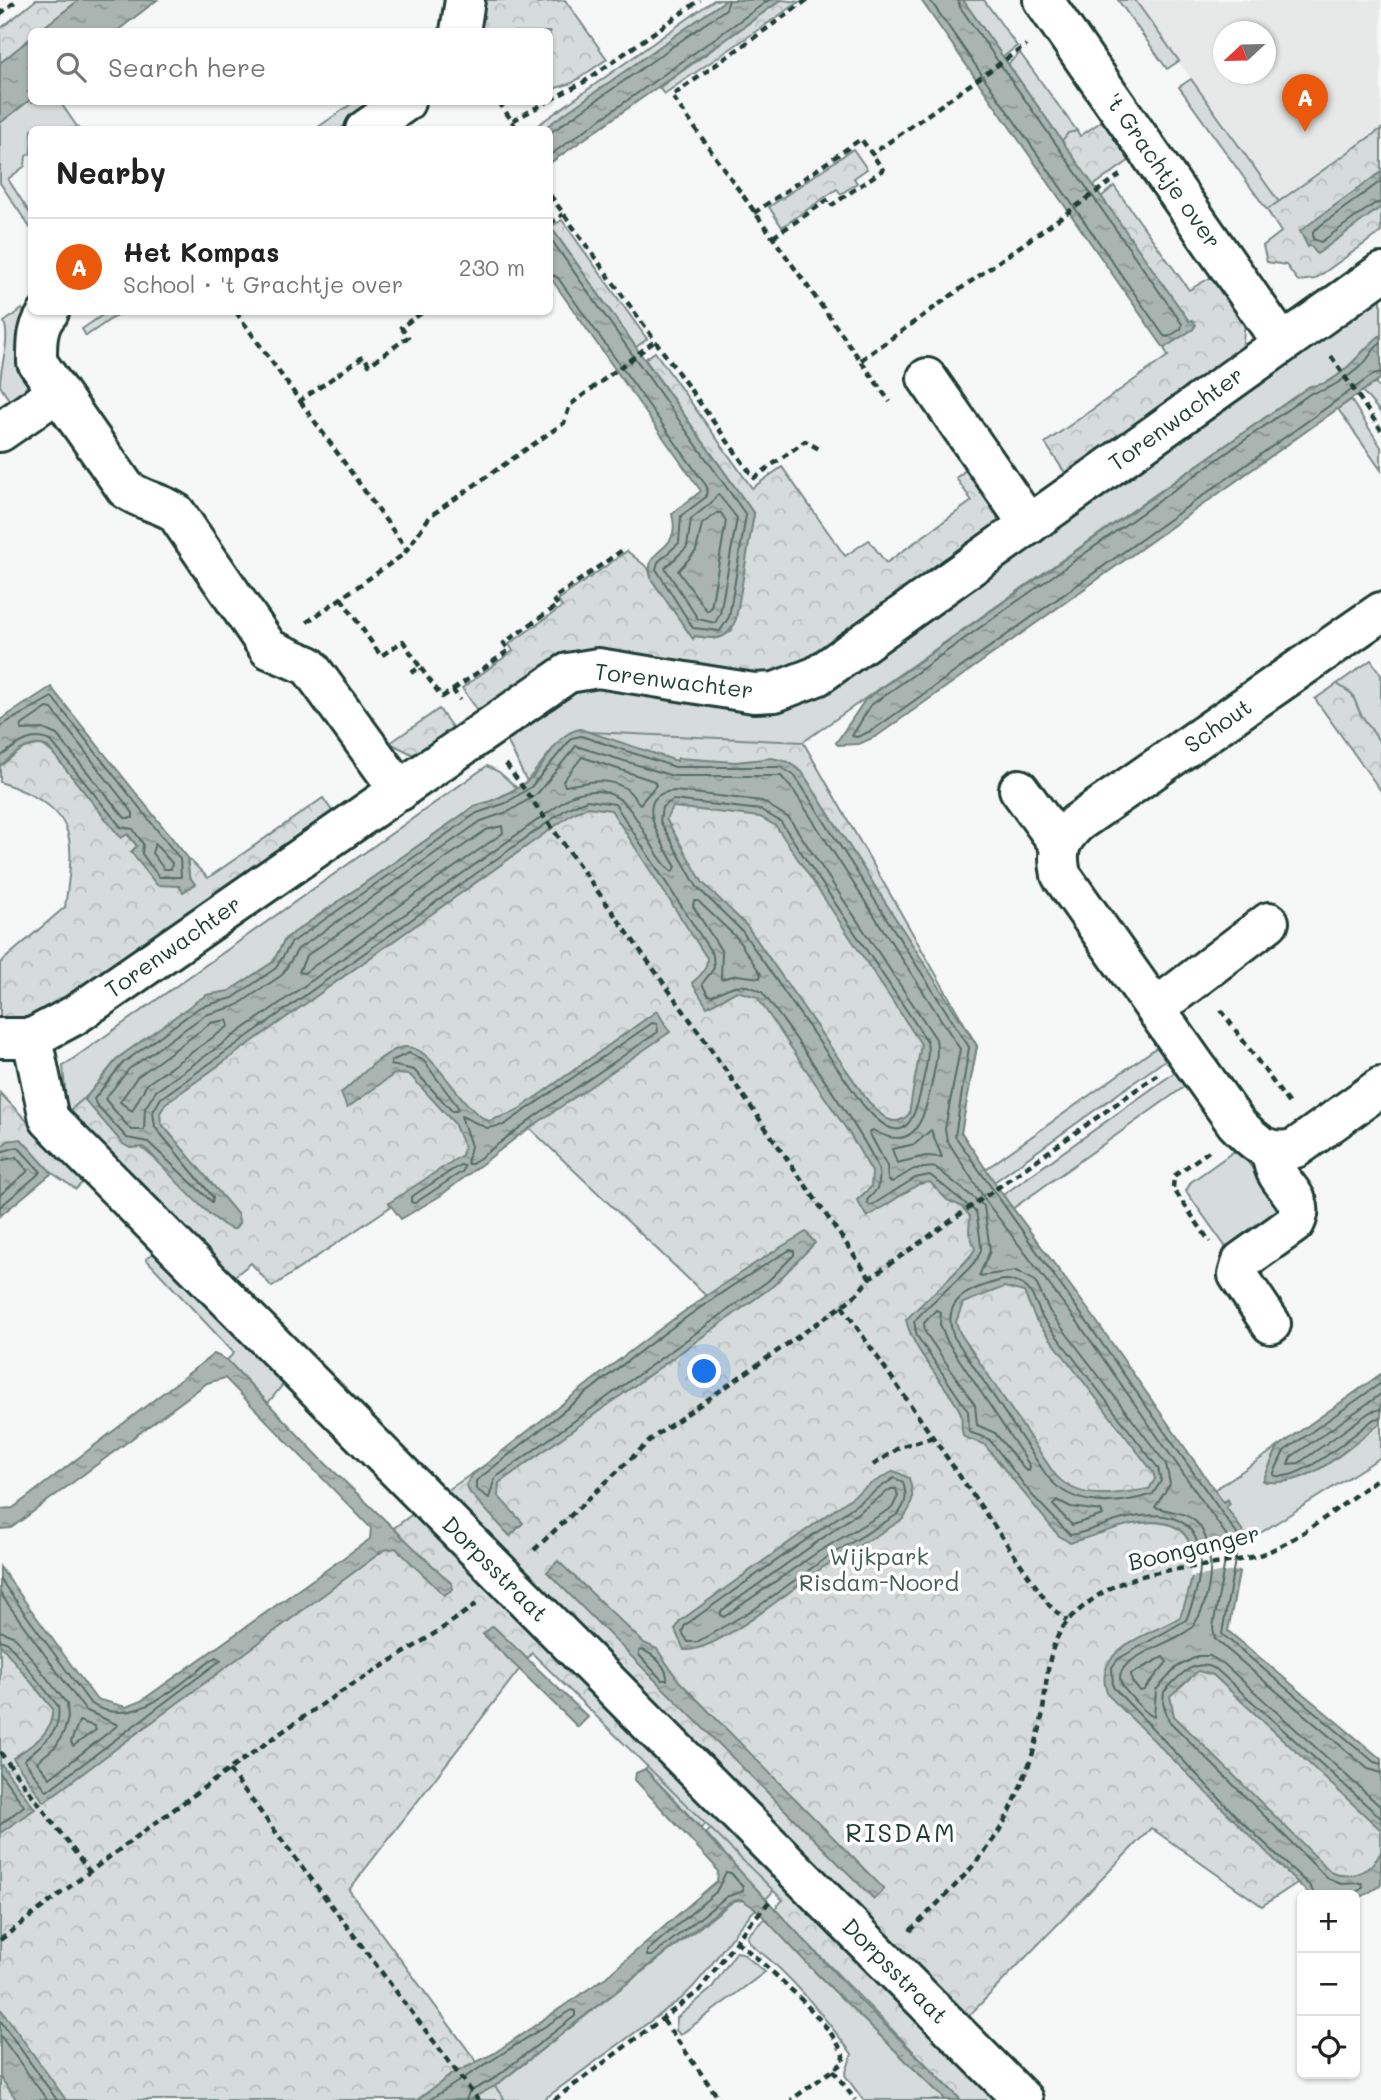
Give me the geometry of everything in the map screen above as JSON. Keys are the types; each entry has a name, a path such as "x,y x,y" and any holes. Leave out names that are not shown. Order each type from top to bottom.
{"street":[{"path":"461,28 465,0"},
{"name":"'t Grachtje over","path":"1042,0 1282,343"},
{"path":"371,126 401,105"},
{"name":"Torenwachter","path":"16,1038 75,1015 400,791 482,731 558,679 580,669 598,668 754,693 796,686 817,676 1381,273"},
{"path":"46,315 37,337 37,362 126,489 141,500 166,506 176,513 269,649 309,666 400,791"},
{"path":"927,378 1029,525"},
{"path":"0,432 58,392"},
{"name":"Schout","path":"1059,844 1077,824 1381,612"},
{"path":"1019,789 1059,844 1057,855 1061,874 1241,1128 1254,1141 1270,1151 1284,1152 1296,1148 1381,1087"},
{"path":"1157,1007 1269,922"},
{"name":"Dorpsstraat","path":"16,1038 49,1119 1023,2100"},
{"path":"1270,1151 1275,1171 1298,1202 1299,1215 1295,1223 1242,1261 1238,1275 1271,1324"}],"path":[{"path":"0,14 17,0"},
{"path":"553,98 584,82 701,0"},
{"path":"807,0 672,96 890,402"},
{"path":"872,154 1006,60"},
{"path":"501,105 515,126"},
{"path":"512,121 541,105"},
{"path":"754,213 861,139 883,170 832,205 829,199 773,237"},
{"path":"861,360 1103,187"},
{"path":"553,199 754,478 805,441 821,450"},
{"path":"553,221 563,214"},
{"path":"238,315 407,550"},
{"path":"300,401 364,356 369,365 408,337 401,327 419,315"},
{"path":"269,649 407,550 430,516 564,423 570,405 655,341"},
{"path":"1332,360 1381,430"},
{"path":"341,598 381,656 403,641 442,697 509,650 504,643 558,606 553,599 624,549"},
{"path":"411,673 420,667"},
{"path":"453,690 482,731"},
{"path":"521,785 870,1278"},
{"path":"0,1940 89,1871 315,1709 430,1639 480,1601 655,1436 842,1306 857,1294 870,1278 1000,1186 1184,1046 1222,1010 1312,1137"},
{"path":"1238,1268 1223,1261 1177,1194 1173,1181 1174,1176 1241,1128"},
{"path":"842,1306 1049,1605 1067,1622"},
{"path":"873,1465 900,1447 933,1437"},
{"name":"Boonganger","path":"882,1959 990,1849 1017,1797 1039,1734 1053,1646 1067,1622 1093,1598 1122,1582 1154,1571 1257,1556 1315,1523 1381,1476"},
{"path":"0,1752 89,1871"},
{"path":"229,1770 478,2100"},
{"path":"554,2100 699,1991 746,1928 772,1900"},
{"path":"736,1941 769,1968 821,2021 844,2054 844,2062 791,2100"},
{"path":"663,2020 720,2100"},
{"path":"834,2070 855,2100"}],"shaded area":[{"path":"1135,0 1381,0 1381,185 1305,239"}],"green space":[{"path":"36,0 79,0 43,28 28,28 28,40 0,63 0,29"},
{"path":"482,0 533,0 536,3 565,0 607,59 572,83 553,89 553,28 478,28"},
{"path":"714,0 726,0 547,126 537,126"},
{"path":"781,0 799,2 664,94 659,88"},
{"path":"963,0 984,0 1017,46 1003,57"},
{"path":"1118,0 1135,0 1179,61 1167,69"},
{"path":"1020,53 1077,131 1062,141 1008,64"},
{"path":"1191,79 1279,202 1267,210 1179,87"},
{"path":"28,101 28,105 62,105 77,126 28,126 28,155 25,166 8,179 28,210 28,225 0,183 0,123"},
{"path":"350,105 376,105 344,126 320,126"},
{"path":"1105,119 1137,155 1093,186 1062,141 1068,133 1077,131 1080,136"},
{"path":"1381,129 1381,172 1301,231 1381,192 1381,232 1315,279 1298,281 1286,265 1267,262 1263,246 1281,232 1267,210"},
{"path":"853,149 867,169 854,178 857,183 841,194 837,189 782,227 769,207"},
{"path":"1114,186 1189,290 1213,276 1245,321 1242,352 1068,477 1045,443 1168,356 1164,348 1193,329 1101,197"},
{"path":"562,220 647,339 636,347 553,230 553,226"},
{"path":"1381,299 1381,335 1340,374 1321,384 1310,386 803,742 797,770 556,745 527,781 524,776 505,738 566,695 602,687 767,711 790,708 823,693"},
{"path":"22,309 26,314 28,382 23,395 12,404 0,385 6,345 4,322"},
{"path":"103,315 117,315 86,336 82,329"},
{"path":"655,352 752,488 782,467 845,556 869,540 886,563 972,501 956,478 972,465 995,496 998,526 810,658 767,676 546,665 479,712 462,688 513,651 509,644 562,607 558,600 627,551 648,568 652,580 693,638 719,638 732,630 754,514 645,359"},
{"path":"1375,382 1381,391 1381,413 1362,391"},
{"path":"1351,400 1381,447 1381,470 1338,409"},
{"path":"1371,660 1381,675 1381,744 1360,713 1352,694 1337,684"},
{"path":"1337,684 1352,694 1360,713 1381,744 1381,791 1315,699"},
{"path":"439,709 454,730 416,756 390,743"},
{"name":"Wijkpark Risdam-Noord","path":"590,732 803,742 977,1046 961,1132 1207,1524 1202,1638 1381,1791 1381,1864 1354,1890 1327,1890 1297,1883 1262,1906 1151,1828 963,2022 821,1926 994,2100 961,2100 774,1909 783,1900 532,1653 349,1890 505,2100 0,2100 0,1594 107,1741 418,1510 719,1308 520,1119 272,1287 251,1263 231,1279 67,1113 88,1095 85,1100 168,1170 114,1109"},
{"path":"41,744 54,754 121,838 127,834 137,846 131,852 189,876 187,857 208,878 323,798 334,814 42,1020 0,1026 0,963 65,907 69,881 70,842 66,827 57,814 25,792 0,782 0,766 22,749"},
{"path":"487,766 499,772 517,788 492,801 475,806 285,939 273,962 229,992 207,995 118,1058 88,1095 67,1113 63,1066"},
{"path":"1163,1043 1171,1056 994,1182 986,1169"},
{"path":"1181,1068 1191,1082 1012,1209 1003,1195"},
{"path":"0,1093 82,1178 83,1182 76,1189 52,1173 0,1212"},
{"path":"1233,1152 1242,1154 1282,1210 1230,1253 1186,1191 1191,1182"},
{"path":"157,1254 284,1383 268,1403 227,1360 234,1353 146,1259"},
{"path":"1381,1423 1381,1457 1246,1542 1246,1536 1225,1506 1227,1500 1223,1502 1214,1490 1278,1447 1263,1481 1280,1482 1312,1473 1341,1455"},
{"path":"650,1764 710,1821 701,1828 645,1769"},
{"path":"715,1826 779,1885 765,1900 706,1833"},
{"path":"735,1900 748,1901 756,1909 682,1998 543,2100 483,2100 495,2086"},
{"path":"765,1918 817,1974 946,2100 863,2100 845,2075 852,2054 802,1992 748,1940 747,1936"},
{"path":"736,1952 742,1953 765,1972 680,2035 676,2030 677,2018 711,1989"}],"water":[{"path":"79,0 157,0 121,28 43,28"},
{"path":"726,0 781,0 553,161 553,126 547,126"},
{"path":"921,0 963,0 1189,321 1192,320 1196,325 1193,329 1164,348"},
{"path":"28,40 28,101 0,123 0,63"},
{"path":"1381,172 1381,207 1317,254 1310,245 1308,247 1300,231"},
{"path":"553,230 754,514 733,626 720,637 695,636 693,639 652,580 650,569 656,554 672,537 672,514 701,491 553,281"},
{"path":"1381,335 1381,378 877,736 859,744 836,743 865,700 1310,386 1331,380 1340,374"},
{"path":"51,687 187,857 189,876 195,884 183,892 179,886 157,885 131,852 137,846 128,834 121,838 48,747 28,747 0,766 0,720"},
{"path":"580,729 677,761 678,758 736,762 772,758 788,762 802,772 977,1046 961,1132 1003,1195 1092,1315 1223,1502 1228,1500 1230,1504 1226,1507 1246,1536 1228,1631 1381,1759 1381,1830 1213,1675 1198,1671 1170,1696 1174,1716 1332,1873 1360,1873 1372,1865 1381,1852 1381,1885 1360,1898 1360,1890 1305,1890 1108,1695 1104,1679 1107,1666 1115,1655 1139,1638 1180,1617 1193,1563 1191,1548 1185,1535 1174,1526 1157,1522 1133,1524 1070,1543 1058,1535 984,1444 964,1437 960,1411 923,1356 906,1320 971,1256 975,1249 969,1231 970,1216 961,1206 947,1200 930,1182 919,1184 867,1217 857,1200 871,1187 872,1172 851,1136 757,997 737,991 707,1007 692,983 704,969 707,958 611,810 587,807 572,814 166,1103 160,1113 161,1123 238,1215 239,1223 235,1229 227,1227 203,1208 144,1147 130,1148 123,1144 85,1100 118,1058 197,1001 207,995 229,991 273,962 285,939 475,806 499,798 521,786 534,775 565,736","holes":["673,807 760,817 776,826 921,1044 909,1114 903,1119 887,1119 868,1101 747,926 703,883 666,819","1004,1287 1024,1292 1036,1320 1153,1472 1155,1479 1149,1489 1097,1494 1073,1488 1063,1482 1053,1472 960,1333 956,1322 963,1303"]},
{"path":"657,1011 670,1032 521,1134 440,1196 401,1219 389,1203 462,1155 464,1147 454,1123 410,1075 394,1074 347,1108 341,1093 375,1063 397,1049 409,1047 421,1052 433,1062 466,1103 489,1121 515,1112"},
{"path":"21,1139 52,1173 0,1216 0,1148 8,1141"},
{"path":"806,1232 815,1243 773,1286 499,1483 498,1496 523,1523 510,1536 470,1493 466,1485 471,1476 593,1380 718,1288"},
{"path":"214,1354 227,1360 322,1460 452,1584 453,1589 444,1595 396,1548 384,1550 44,1802 13,1758 46,1732 52,1717 52,1708 0,1644 0,1567 96,1699 126,1707 141,1701 370,1539 371,1528 225,1378 207,1383 11,1528 0,1529 0,1509 13,1508"},
{"path":"1381,1374 1381,1423 1326,1465 1311,1473 1280,1482 1263,1481 1278,1447"},
{"path":"894,1471 909,1478 912,1489 911,1504 903,1519 825,1566 735,1630 716,1641 684,1650 675,1630 680,1621 869,1485"},
{"path":"558,1561 644,1643 657,1649 678,1680 884,1889 874,1899 547,1572"},
{"path":"493,1626 588,1717 578,1727 483,1634"},
{"path":"2,1765 35,1809 0,1833 0,1766"},
{"path":"645,1769 858,1998 961,2100 946,2100 817,1974 756,1909 741,1899 730,1902 495,2086 469,2100 417,2100 452,2074 493,2054 606,1977 717,1881 718,1872 714,1865 635,1780 636,1773"},
{"path":"0,2008 66,2100 17,2100 0,2077"}],"pier":[{"path":"1249,1542 1242,1570 1190,1577 1191,1551"}],"place":[{"name":"Het Kompas","path":"1305,132"}],"district":[{"name":"RISDAM","path":"901,1833"}]}
